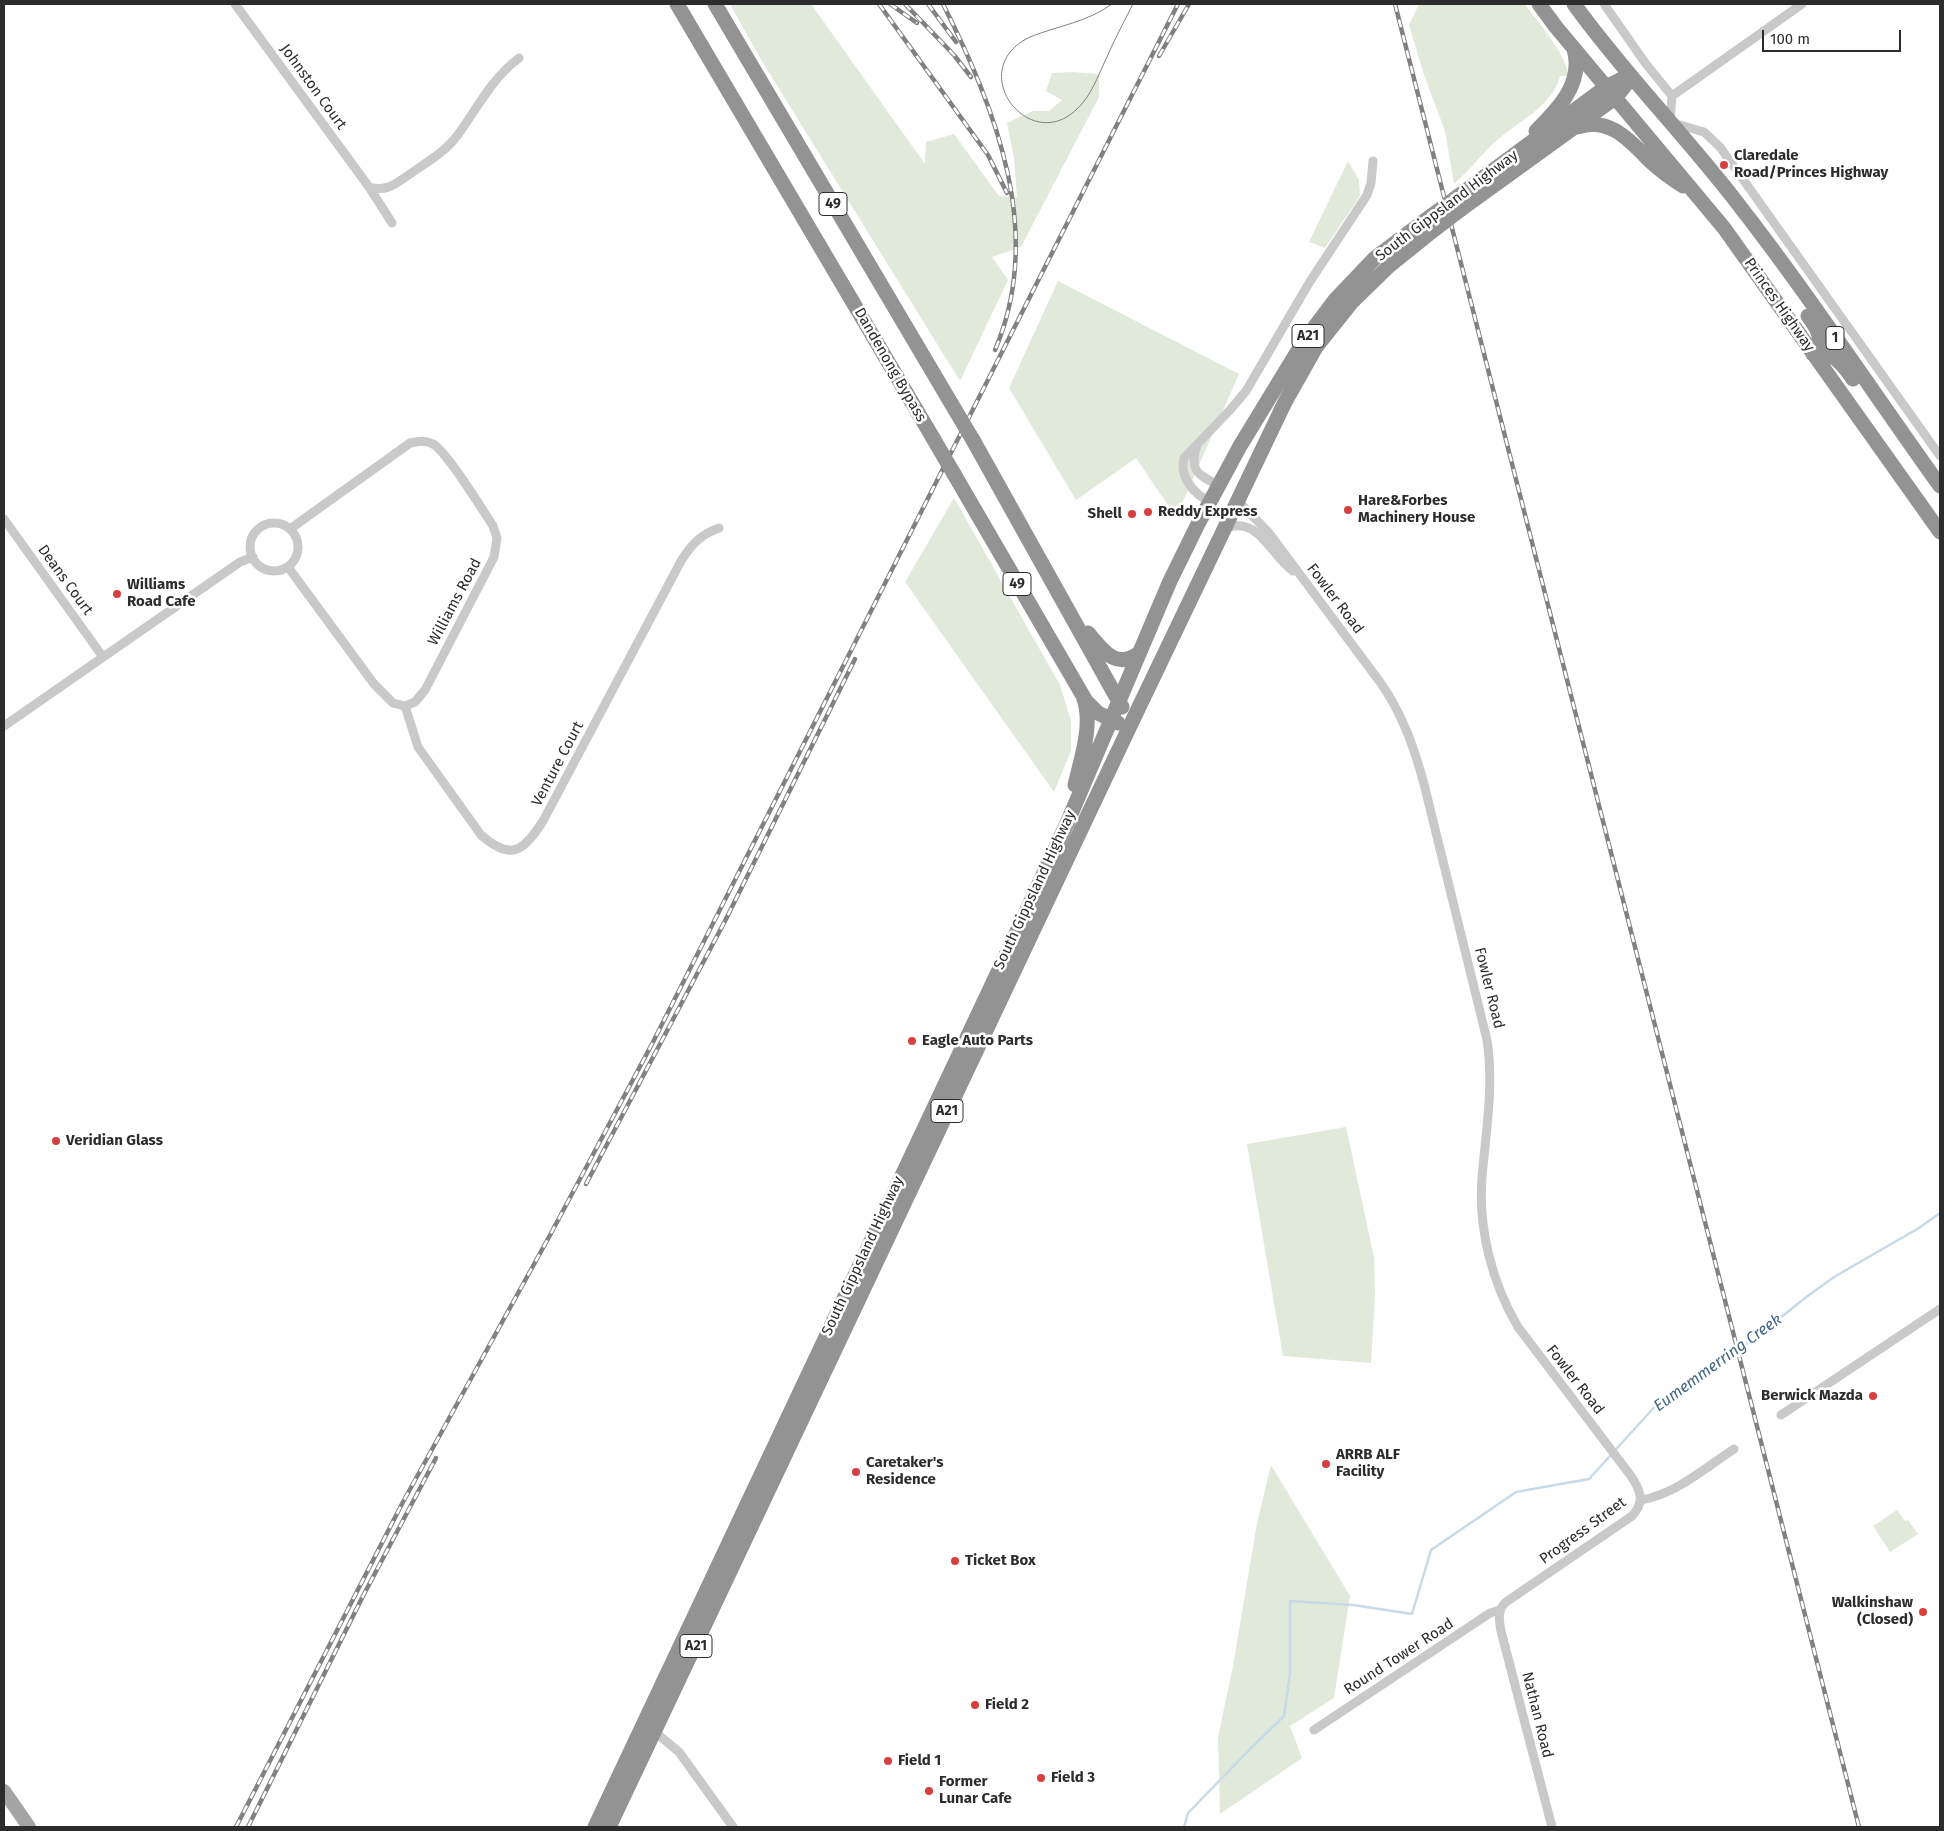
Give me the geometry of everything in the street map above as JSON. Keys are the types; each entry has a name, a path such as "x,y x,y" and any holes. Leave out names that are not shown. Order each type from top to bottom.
{"highway":[{"name":"Dandenong Bypass","path":"677,4 1082,694 1093,709 1110,719"},
{"name":"49","path":"715,4 951,403 1119,701 1130,725"},
{"name":"1","path":"1539,4 1611,92"},
{"name":"1","path":"1574,4 1631,76"},
{"path":"1496,169 1562,102 1573,81 1576,70 1574,49"},
{"name":"South Gippsland Highway","path":"1459,204 1496,169 1611,92 1631,76"},
{"name":"Princes Highway","path":"1631,76 1745,212 1940,486"},
{"name":"South Gippsland Highway","path":"1021,939 1068,820 1140,648 1188,544 1218,485 1272,392 1322,317 1388,247 1433,223 1574,128 1611,92"},
{"name":"Princes Highway","path":"1611,92 1702,200 1743,254 1940,532"},
{"path":"1574,128 1594,123 1613,129 1631,142 1658,168 1702,200"},
{"path":"1709,167 1742,223 1815,326 1820,340 1814,354 1826,353 1840,363 1894,436 1908,451 1921,459"},
{"name":"South Gippsland Highway","path":"595,1827 645,1732 719,1582 817,1370 848,1291 890,1216 1021,939 1130,725 1285,402 1316,347 1351,303 1411,247 1433,223"},
{"path":"1218,485 1237,500"},
{"path":"1922,506 1940,492"},
{"path":"1210,502 1237,500"},
{"name":"49","path":"1061,601 1099,646 1112,657 1124,661 1140,648"},
{"name":"49","path":"1068,820 1086,727 1087,710 1082,694"},
{"name":"49","path":"1110,719 1130,725"},
{"name":"South Gippsland Highway","path":"609,1827 645,1732"}],"main road":[{"path":"4,1791 28,1827"}],"street":[{"name":"Johnston Court","path":"235,4 369,187 392,223"},
{"path":"1604,4 1672,96 1670,122 1704,132 1717,143 1940,456"},
{"path":"1672,96 1802,4"},
{"path":"369,187 379,189 391,187 443,151 456,137 505,68 519,58"},
{"path":"1210,502 1195,492 1183,472 1184,458 1230,410 1246,390 1309,283 1363,202 1370,186 1373,161"},
{"path":"1809,300 1835,307"},
{"name":"Williams Road","path":"290,528 410,443 422,440 434,445 445,457 493,526 498,538 494,557 425,690 415,702 404,706"},
{"path":"1199,443 1194,458 1196,471 1202,477 1218,485"},
{"name":"Fowler Road","path":"1237,500 1261,524 1302,577 1388,692 1400,712 1416,754 1483,1017 1488,1046 1490,1091 1482,1195 1485,1235 1492,1266 1506,1304 1518,1327 1637,1485 1641,1500"},
{"name":"Deans Court","path":"4,519 103,657"},
{"path":"276,522 290,528 296,535 298,552 295,559 288,566 272,571 257,564 252,557 251,541 254,533 260,527 276,522"},
{"path":"1223,529 1238,525 1252,529 1264,539 1284,564 1302,577"},
{"name":"Venture Court","path":"404,706 418,747 481,835 492,845 506,851 519,849 531,840 543,821 681,560 692,544 708,532 719,528"},
{"path":"4,726 240,562 252,557"},
{"path":"288,566 374,684 393,704 404,706"},
{"path":"1781,1415 1940,1309"},
{"name":"Progress Street","path":"1500,1610 1506,1602 1630,1518 1638,1508 1641,1500 1660,1496 1671,1491 1734,1448"},
{"name":"Round Tower Road","path":"1314,1730 1490,1613 1500,1610"},
{"name":"Nathan Road","path":"1500,1610 1501,1631 1552,1827"},
{"path":"645,1732 678,1752 733,1827"}],"shaded area":[{"path":"730,4 811,4 925,164 926,142 954,134 999,196 1017,197 1014,158 1007,123 1033,111 1049,111 1062,100 1046,91 1052,73 1099,74 1099,97 1021,247 992,257 1008,280 960,381 760,58"},
{"path":"1419,4 1525,4 1558,49 1567,68 1568,76 1560,76 1556,87 1541,106 1494,143 1454,184 1445,131 1424,75 1409,25"},
{"path":"1348,161 1359,180 1360,196 1325,248 1309,242"},
{"path":"1058,281 1239,374 1176,517 1136,458 1076,500 1009,388"},
{"path":"954,498 1060,685 1071,721 1071,751 1054,792 905,582"},
{"path":"1346,1127 1374,1257 1375,1295 1371,1363 1283,1356 1247,1144"},
{"path":"1271,1465 1350,1596 1334,1698 1290,1726 1302,1758 1220,1814 1218,1737 1233,1666 1257,1523"},
{"path":"1897,1510 1905,1521 1908,1520 1918,1534 1890,1552 1873,1526"}],"waterway":[{"name":"Eumemmerring Creek","path":"1184,1827 1188,1813 1284,1716 1290,1674 1290,1601 1353,1605 1412,1614 1431,1550 1516,1492 1589,1479 1659,1402 1754,1339 1834,1277 1919,1228 1940,1213"}],"tram line":[{"path":"1112,4 1093,15 1030,37 1011,51 1002,68 1003,86 1010,103 1023,115 1040,122 1058,121 1082,104 1094,85 1133,4"}],"railway":[{"path":"879,4 988,155 1007,193"},
{"path":"890,4 917,23"},
{"path":"905,4 954,55 971,77"},
{"path":"928,4 956,42"},
{"path":"943,4 981,86 996,129 1008,173 1014,217 1015,261 1009,306 995,350"},
{"path":"236,1827 403,1502 549,1237 652,1044 1178,4"},
{"path":"1159,56 1189,4"},
{"path":"1395,4 1859,1827"},
{"path":"586,1184 725,921 855,659"},
{"path":"248,1827 363,1596 436,1458"}],"place":[{"name":"Claredale Road/Princes Highway","path":"1724,165"},
{"name":"Hare&Forbes Machinery House","path":"1348,510"},
{"name":"Reddy Express","path":"1148,512"},
{"name":"Shell","path":"1132,514"},
{"name":"Williams Road Cafe","path":"117,594"},
{"name":"Eagle Auto Parts","path":"912,1041"},
{"name":"Veridian Glass","path":"56,1141"},
{"name":"Berwick Mazda","path":"1873,1396"},
{"name":"ARRB ALF Facility","path":"1326,1464"},
{"name":"Caretaker's Residence","path":"856,1472"},
{"name":"Ticket Box","path":"955,1561"},
{"name":"Walkinshaw (Closed)","path":"1923,1612"},
{"name":"Field 2","path":"975,1705"},
{"name":"Field 1","path":"888,1761"},
{"name":"Field 3","path":"1041,1778"},
{"name":"Former Lunar Cafe","path":"929,1791"}]}
